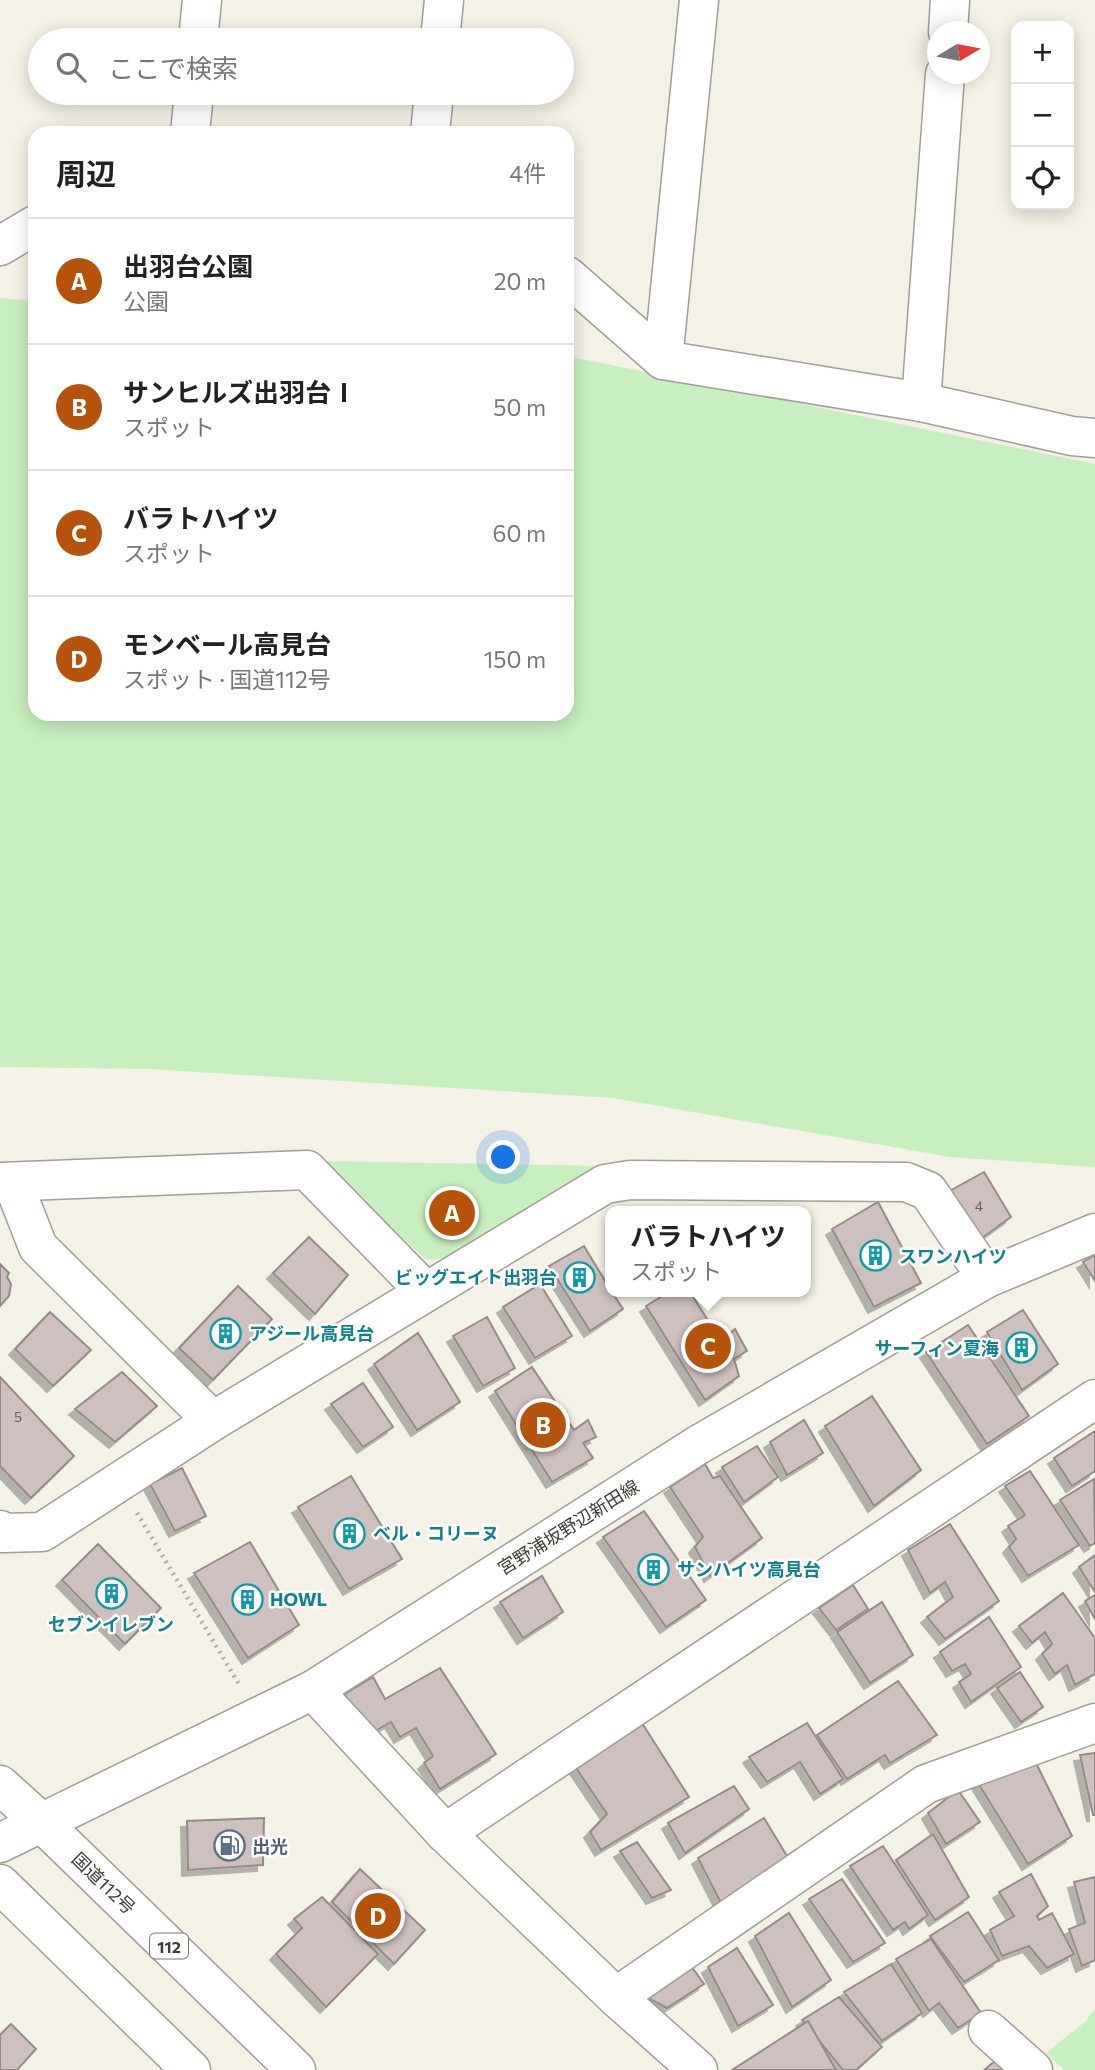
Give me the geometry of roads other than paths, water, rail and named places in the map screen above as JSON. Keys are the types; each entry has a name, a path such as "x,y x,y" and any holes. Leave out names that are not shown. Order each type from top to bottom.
{"main road":[{"path":"199,28 202,0"},
{"path":"441,28 444,0"},
{"path":"663,360 699,0"},
{"path":"949,21 950,0"},
{"path":"921,402 944,84"},
{"path":"191,126 193,105"},
{"path":"431,126 433,105"},
{"path":"0,246 28,229"},
{"path":"574,282 663,360 921,402 1072,436 1095,438"},
{"path":"213,1421 38,1247 7,1183 307,1170 426,1292"},
{"path":"0,1530 3,1533 42,1532 213,1421 606,1184 630,1180 906,1182 928,1191 987,1278"},
{"name":"宮野浦坂野辺新田線","path":"0,1843 313,1690 698,1445 987,1278 1095,1233"},
{"path":"445,1833 1095,1399"},
{"path":"313,1690 445,1833 616,1997 698,2070"},
{"path":"616,1997 926,1784 1095,1723"},
{"name":"国道112号","path":"0,1785 296,2070"},
{"name":"宮野浦坂野辺新田線","path":"0,1870 41,1822"},
{"path":"0,1884 191,2070"},
{"path":"988,2030 1034,2070"}],"place":[{"name":"出羽台公園","path":"452,1213"},
{"name":"スワンハイツ","path":"876,1256"},
{"name":"ビッグエイト出羽台","path":"580,1277"},
{"name":"アジール高見台","path":"226,1333"},
{"name":"バラトハイツ","path":"708,1346"},
{"name":"サーフィン夏海","path":"1022,1348"},
{"name":"サンヒルズ出羽台Ⅰ","path":"543,1425"},
{"name":"ベル・コリーヌ","path":"350,1533"},
{"name":"サンハイツ高見台","path":"654,1569"},
{"name":"セブンイレブン","path":"111,1594"},
{"name":"HOWL","path":"247,1599"},
{"name":"出光","path":"229,1846"},
{"name":"モンベール高見台","path":"378,1916"}]}
